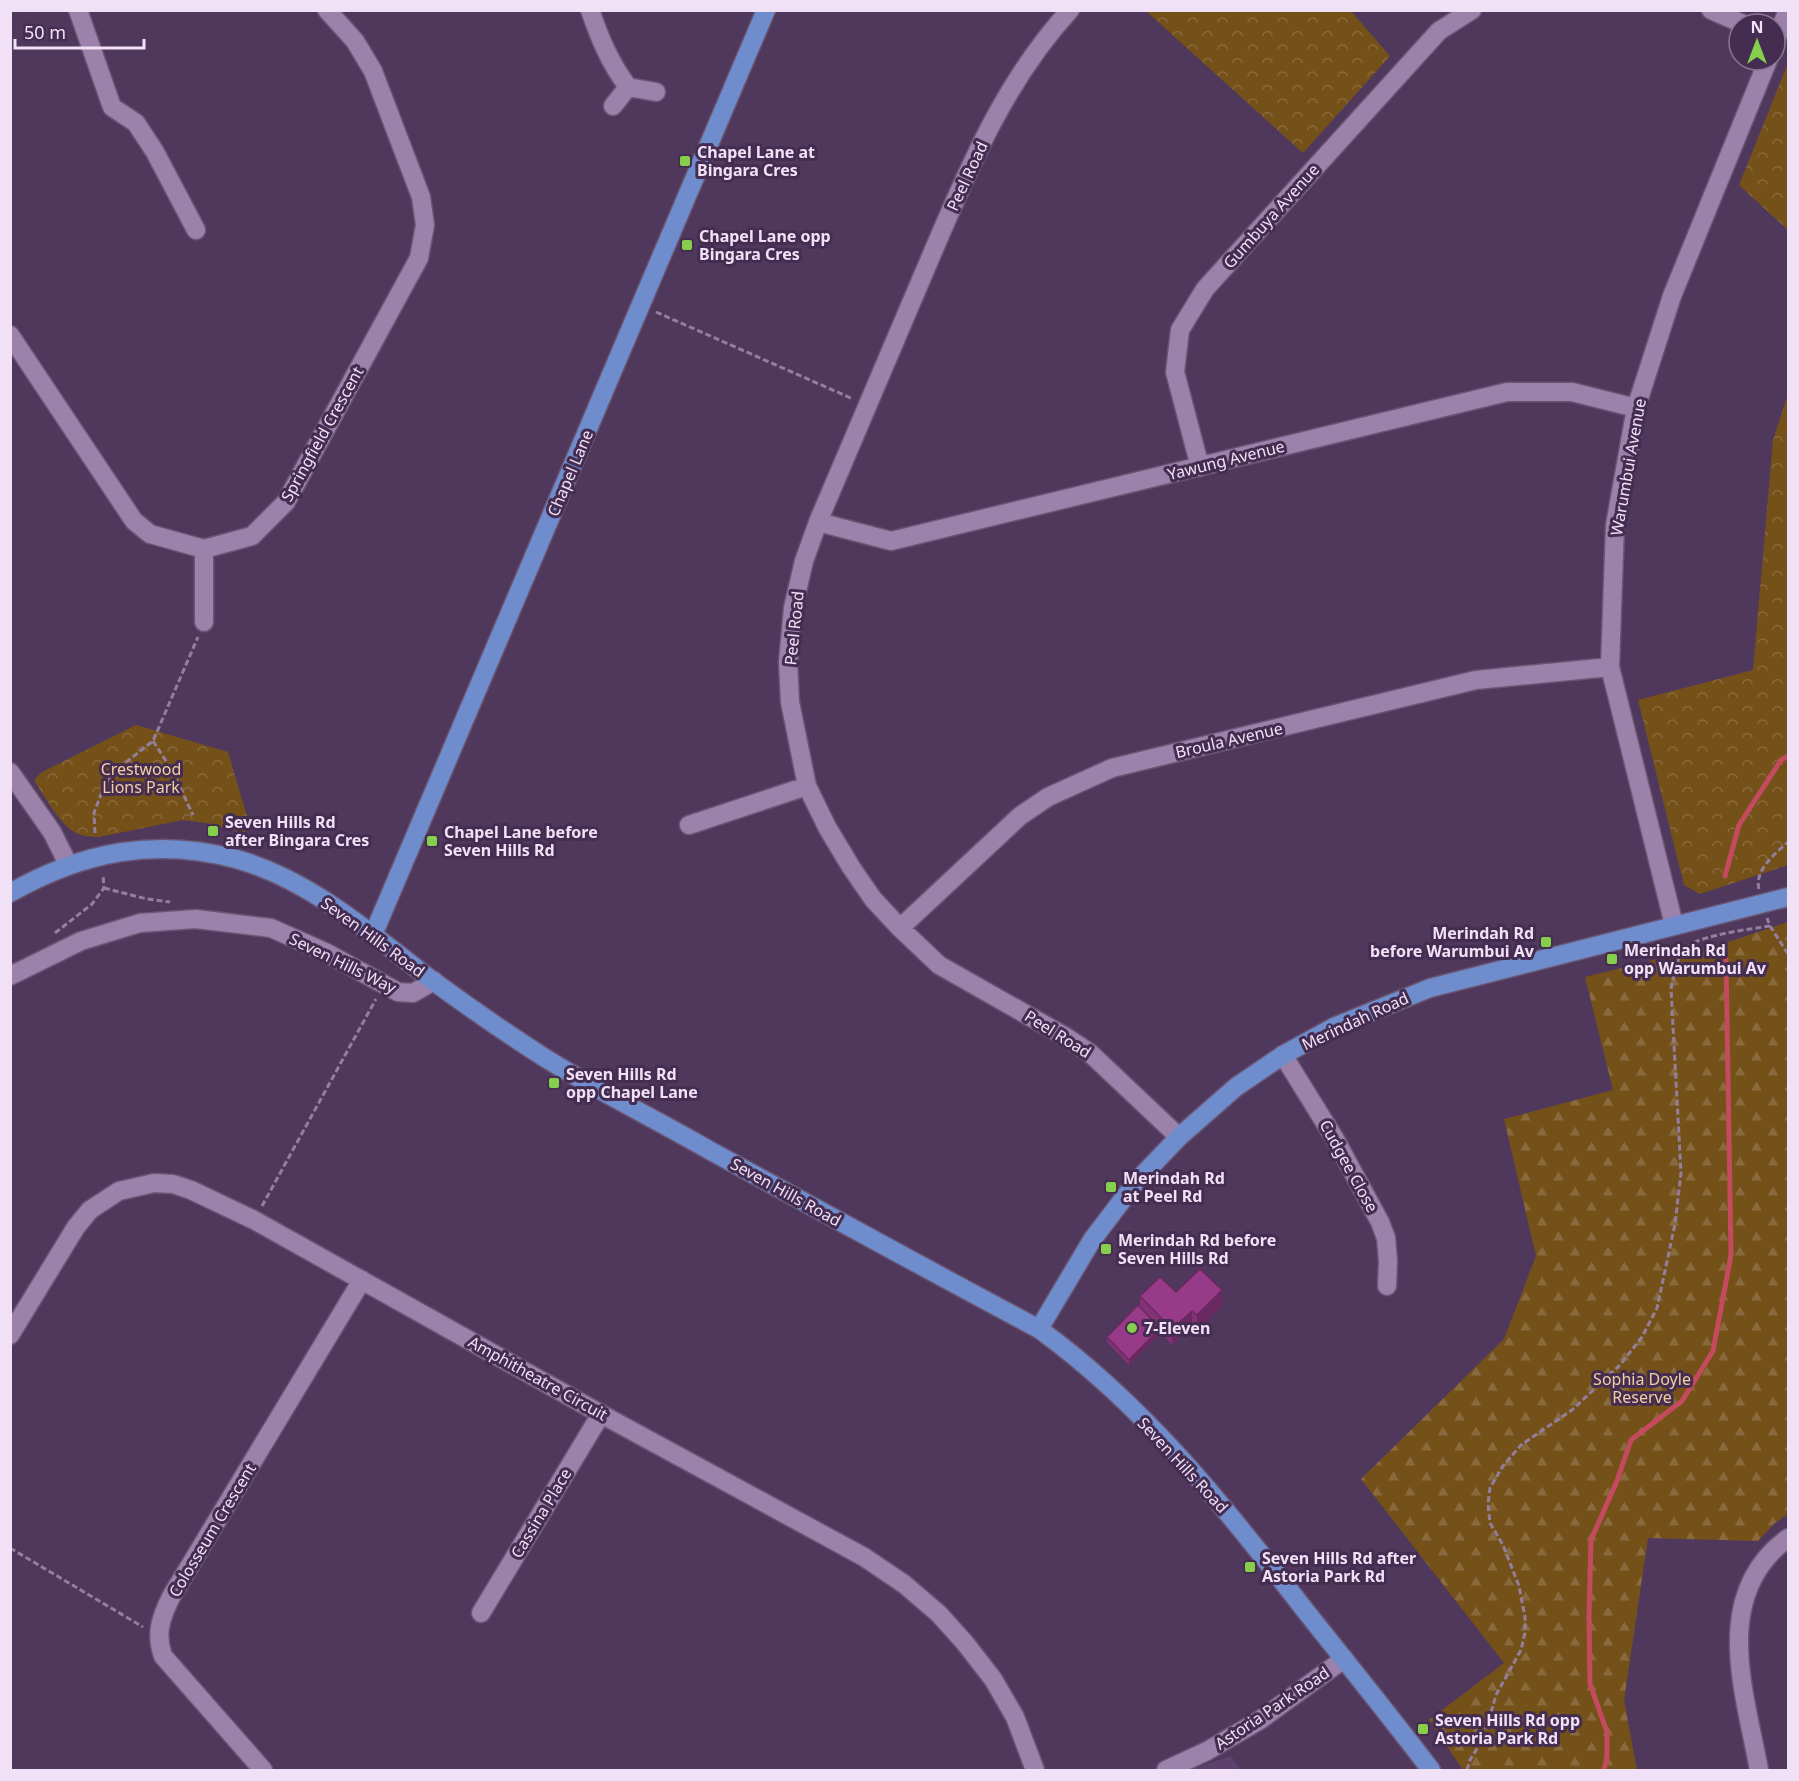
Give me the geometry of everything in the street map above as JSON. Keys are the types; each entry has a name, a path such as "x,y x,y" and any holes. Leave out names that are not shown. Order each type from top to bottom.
{"main road":[{"name":"Chapel Lane","path":"373,935 766,10"},
{"name":"Seven Hills Road","path":"10,893 68,864 107,854 149,849 181,849 237,859 263,868 323,900 434,981 547,1059 827,1215 1039,1329 1069,1351 1105,1383 1218,1500 1431,1770"},
{"name":"Merindah Road","path":"1039,1329 1092,1240 1136,1182 1179,1137 1236,1087 1283,1055 1336,1026 1430,988 1788,897"}],"street":[{"path":"78,10 112,107 136,123 155,152 196,230"},
{"name":"Springfield Crescent","path":"204,549 252,536 286,502 419,258 425,225 421,197 373,71 355,41 327,10"},
{"path":"590,10 614,68 628,87 656,92"},
{"name":"Peel Road","path":"1070,10 1046,36 1011,88 967,172 818,522 804,561 793,608 788,662 790,702 807,786 827,827 873,899 939,965 1066,1036 1090,1053 1179,1137"},
{"name":"Gumbuya Avenue","path":"1200,467 1175,372 1179,330 1205,289 1439,31 1472,10"},
{"path":"1711,10 1727,17"},
{"name":"Warumbui Avenue","path":"1674,925 1610,667 1615,525 1636,408 1672,296 1763,72"},
{"path":"613,106 628,87"},
{"path":"10,335 134,521 150,534 204,549 204,622"},
{"name":"Yawung Avenue","path":"818,522 891,541 1507,392 1572,392 1636,408"},
{"name":"Broula Avenue","path":"900,928 1020,816 1048,797 1112,768 1476,680 1610,667"},
{"path":"10,771 52,832 68,864"},
{"path":"689,825 807,786"},
{"name":"Seven Hills Way","path":"10,976 81,941 140,923 196,919 271,928 325,952 398,992 413,993 434,981"},
{"name":"Cudgee Close","path":"1283,1055 1335,1139 1380,1222 1386,1238 1387,1286"},
{"name":"Amphitheatre Circuit","path":"10,1335 76,1227 90,1210 118,1191 138,1185 173,1184 191,1190 254,1220 601,1414 864,1557 904,1584 939,1614 993,1679 1015,1717 1035,1770"},
{"name":"Colosseum Crescent","path":"158,1636 160,1623 171,1597 362,1280"},
{"name":"Cassina Place","path":"481,1613 601,1414"},
{"path":"1758,1770 1738,1653 1740,1611 1757,1572 1781,1543 1788,1538"},
{"path":"158,1636 163,1656 171,1667 263,1770"},
{"name":"Astoria Park Road","path":"1166,1770 1207,1751 1260,1720 1344,1659"}],"path":[{"path":"641,305 867,405"},
{"path":"95,833 94,813 103,789 116,770 153,741 204,622"},
{"path":"153,741 172,770 194,815"},
{"path":"1788,842 1765,865 1757,883 1770,926 1788,954"},
{"path":"49,937 92,904 104,888 104,874"},
{"path":"1467,1770 1480,1744 1496,1695 1521,1650 1525,1633 1525,1617 1519,1586 1503,1545 1490,1523 1488,1504 1490,1488 1503,1466 1521,1445 1572,1410 1620,1365 1642,1337 1657,1308 1675,1224 1681,1173 1671,989 1675,967 1687,946 1706,938 1770,926"},
{"path":"254,1220 380,992"},
{"path":"10,1548 158,1636"}],"shaded area":[{"path":"1231,1756 1241,1770 1190,1770"}],"green space":[{"path":"1146,11 1351,11 1390,56 1303,153"},
{"path":"1788,63 1788,230 1739,185 1784,72 1787,72"},
{"path":"1788,394 1788,865 1700,894 1684,885 1638,700 1753,670 1773,440"},
{"name":"Crestwood Lions Park","path":"136,725 228,752 249,823 244,834 213,824 183,820 93,837 76,833 64,823 34,780 42,772"},
{"name":"Sophia Doyle Reserve","path":"1788,922 1788,1514 1774,1524 1758,1541 1648,1538 1624,1700 1637,1770 1463,1770 1429,1720 1504,1663 1361,1479 1504,1339 1536,1256 1504,1119 1613,1090 1585,977 1731,941"}],"building":[{"path":"1200,1269 1222,1290 1197,1315 1192,1311 1172,1329 1140,1296 1160,1277 1176,1292"},
{"path":"1138,1305 1160,1328 1129,1360 1107,1337"}],"waterway":[{"path":"1725,876 1739,825 1781,760 1788,756"},
{"path":"1604,1770 1607,1757 1607,1732 1590,1684 1591,1540 1617,1481 1631,1440 1682,1401 1713,1351 1731,1255 1726,959"}],"place":[{"name":"Chapel Lane at Bingara Cres","path":"685,161"},
{"name":"Chapel Lane opp Bingara Cres","path":"687,245"},
{"name":"Seven Hills Rd after Bingara Cres","path":"213,831"},
{"name":"Chapel Lane before Seven Hills Rd","path":"432,841"},
{"name":"Merindah Rd before Warumbui Av","path":"1546,942"},
{"name":"Merindah Rd opp Warumbui Av","path":"1612,959"},
{"name":"Seven Hills Rd opp Chapel Lane","path":"554,1083"},
{"name":"Merindah Rd at Peel Rd","path":"1111,1187"},
{"name":"Merindah Rd before Seven Hills Rd","path":"1106,1249"},
{"name":"7-Eleven","path":"1132,1328"},
{"name":"Seven Hills Rd after Astoria Park Rd","path":"1250,1567"},
{"name":"Seven Hills Rd opp Astoria Park Rd","path":"1423,1729"}]}
